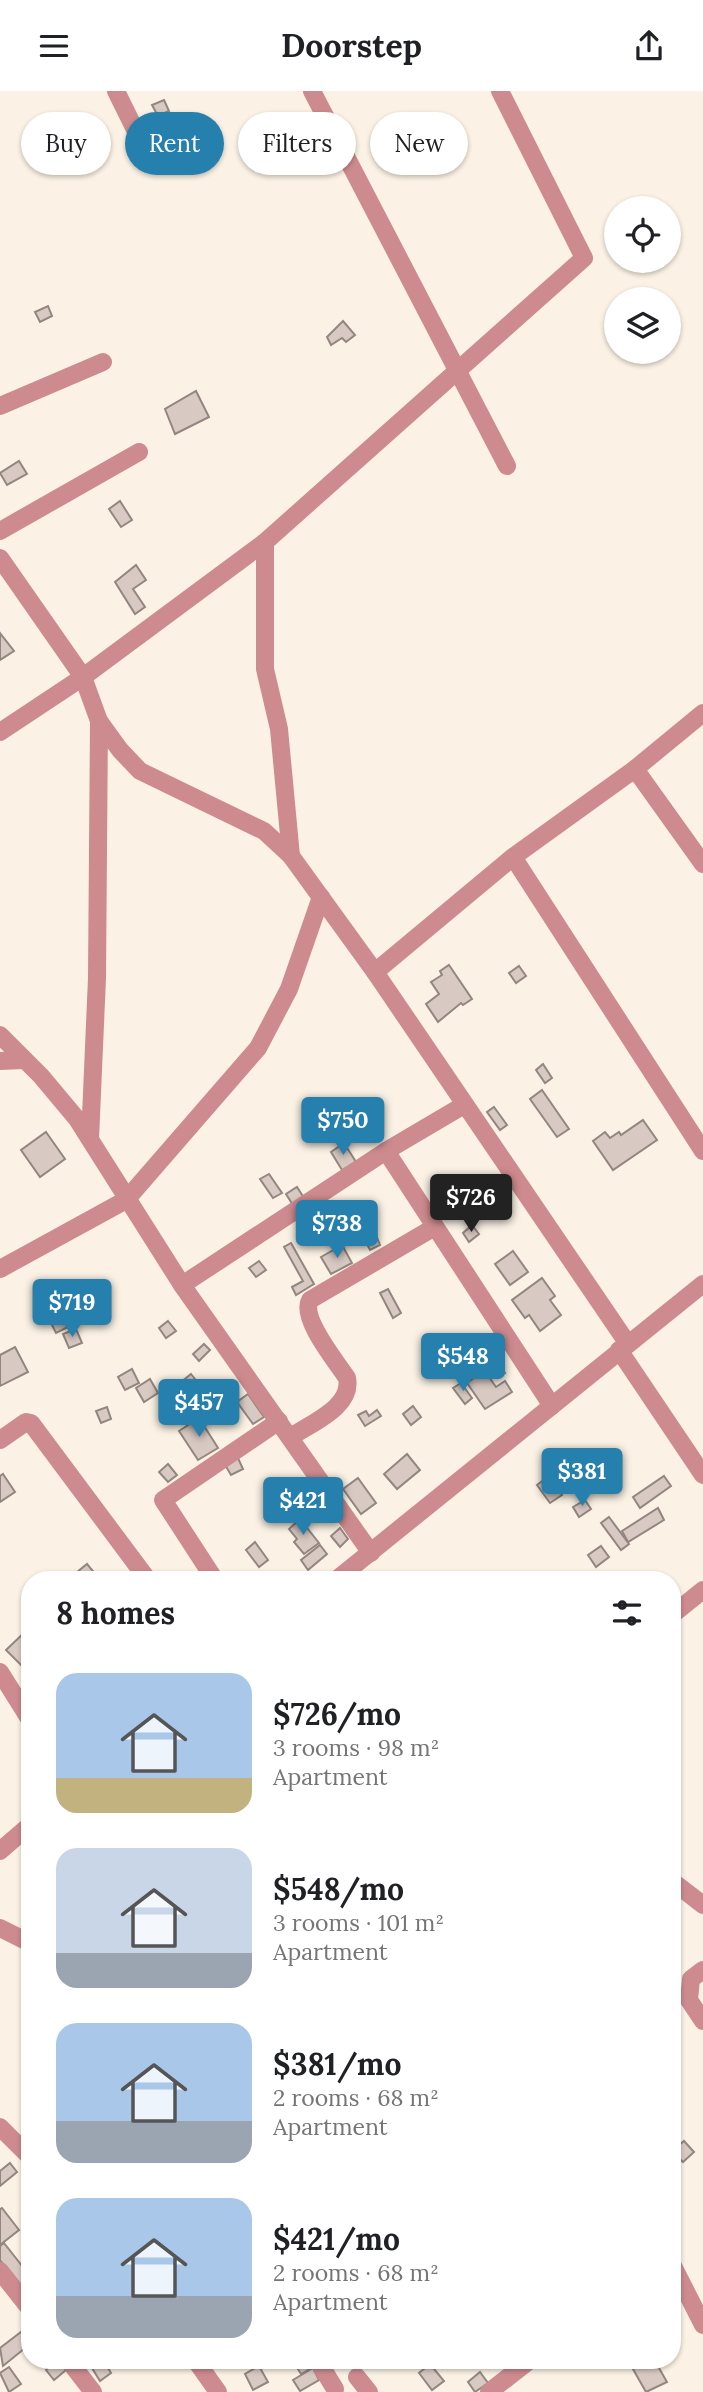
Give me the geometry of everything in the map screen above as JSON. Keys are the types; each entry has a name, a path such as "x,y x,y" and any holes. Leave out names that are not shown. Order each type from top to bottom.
{"street":[{"path":"116,91 126,112"},
{"path":"312,91 507,466"},
{"path":"0,732 83,677 265,542 584,258 500,91"},
{"path":"0,406 103,362"},
{"path":"0,531 139,452"},
{"path":"265,542 265,669 279,729 291,856"},
{"path":"0,558 83,677 99,721 140,771 246,820 264,831 291,856 464,1105 624,1347 703,1475"},
{"path":"374,972 513,857 635,769 703,713"},
{"path":"90,1139 97,978 99,721"},
{"path":"635,769 703,864"},
{"path":"513,857 703,1151"},
{"path":"0,1269 126,1200 258,1048 289,989 321,897"},
{"path":"0,1035 60,1099 90,1139 182,1285 371,1553"},
{"path":"0,1061 24,1060"},
{"path":"182,1285 386,1151 464,1105"},
{"path":"386,1151 433,1228 552,1406"},
{"path":"291,1437 341,1403 349,1386 347,1378 308,1318 306,1306 310,1300 433,1228"},
{"path":"348,1571 703,1284"},
{"path":"209,1571 163,1500 279,1421"},
{"path":"0,1440 26,1422 32,1423 141,1571"},
{"path":"681,1608 703,1590"},
{"path":"0,1672 21,1706"},
{"path":"0,1851 21,1833"},
{"path":"681,1888 703,1905"},
{"path":"0,1928 21,1938"},
{"path":"703,1970 691,1979 689,2000 703,2021"},
{"path":"0,2127 21,2148"},
{"path":"0,2271 21,2298"},
{"path":"681,2282 703,2325"},
{"path":"75,2369 93,2392"},
{"path":"202,2369 218,2392"},
{"path":"323,2369 335,2389"},
{"path":"489,2392 519,2369"},
{"path":"357,2377 369,2392"}],"building":[{"path":"164,100 169,111 156,112 152,105"},
{"path":"48,306 52,316 40,322 35,312"},
{"path":"343,321 355,335 346,342 342,338 331,345 327,337"},
{"path":"196,391 209,417 175,434 165,409"},
{"path":"19,461 27,474 7,485 0,473"},
{"path":"120,501 132,520 121,527 109,509"},
{"path":"136,565 146,580 133,589 145,607 135,614 115,582"},
{"path":"0,633 14,651 0,660"},
{"path":"449,965 472,999 463,1005 461,1003 438,1022 426,1004 439,994 431,982 442,975 440,971"},
{"path":"519,966 526,976 516,983 509,973"},
{"path":"543,1064 552,1078 545,1083 536,1070"},
{"path":"542,1090 569,1129 557,1137 530,1099"},
{"path":"331,1105 337,1115 326,1122 320,1112"},
{"path":"494,1107 507,1125 500,1130 487,1112"},
{"path":"643,1120 657,1140 613,1170 593,1141 605,1132 610,1138 619,1132 621,1135"},
{"path":"46,1132 65,1159 40,1177 21,1150"},
{"path":"344,1143 356,1162 342,1170 331,1152"},
{"path":"269,1174 282,1193 273,1198 260,1179"},
{"path":"297,1187 304,1198 293,1205 286,1194"},
{"path":"472,1225 479,1234 469,1242 463,1233"},
{"path":"376,1235 380,1245 370,1250 365,1240"},
{"path":"291,1243 314,1284 296,1295 292,1287 303,1281 284,1247"},
{"path":"342,1245 352,1263 331,1274 321,1257"},
{"path":"513,1251 528,1272 510,1285 495,1264"},
{"path":"259,1261 266,1270 256,1277 249,1268"},
{"path":"542,1278 555,1296 550,1300 561,1315 540,1331 529,1315 525,1318 512,1300"},
{"path":"388,1289 401,1313 393,1318 380,1293"},
{"path":"57,1304 68,1327 56,1333 45,1311"},
{"path":"168,1321 176,1331 166,1338 159,1328"},
{"path":"76,1329 82,1343 69,1348 63,1334"},
{"path":"204,1344 210,1350 199,1361 193,1354"},
{"path":"15,1347 28,1372 0,1386 0,1355"},
{"path":"497,1361 505,1373 498,1378 494,1373 489,1377 496,1387 505,1381 512,1392 485,1409 467,1383"},
{"path":"132,1369 139,1383 125,1390 118,1377"},
{"path":"191,1374 199,1384 188,1393 180,1383"},
{"path":"150,1379 158,1393 144,1402 136,1388"},
{"path":"461,1383 472,1398 465,1404 453,1388"},
{"path":"248,1394 264,1417 253,1424 237,1402"},
{"path":"214,1404 219,1414 206,1420 202,1411"},
{"path":"413,1406 421,1417 411,1425 403,1414"},
{"path":"107,1407 111,1419 101,1423 96,1411"},
{"path":"377,1410 381,1416 365,1426 358,1415 366,1411 369,1416"},
{"path":"199,1418 218,1448 198,1460 179,1431"},
{"path":"407,1454 420,1470 397,1489 384,1474"},
{"path":"237,1456 243,1469 231,1475 224,1463"},
{"path":"168,1464 177,1475 168,1482 159,1472"},
{"path":"3,1474 15,1492 0,1502 0,1476"},
{"path":"549,1476 562,1495 550,1503 537,1485"},
{"path":"664,1476 671,1486 640,1508 633,1497"},
{"path":"358,1478 376,1503 361,1514 343,1489"},
{"path":"286,1479 291,1488 281,1494 275,1485"},
{"path":"308,1481 317,1493 309,1500 300,1488"},
{"path":"585,1500 591,1509 579,1517 573,1507"},
{"path":"658,1508 664,1520 628,1542 622,1531"},
{"path":"609,1517 629,1544 621,1550 601,1523"},
{"path":"300,1519 319,1543 304,1554 294,1542 297,1539 289,1529"},
{"path":"340,1528 348,1539 340,1547 331,1536"},
{"path":"255,1542 268,1560 259,1567 246,1550"},
{"path":"320,1545 327,1554 308,1570 301,1560"},
{"path":"601,1546 609,1557 596,1567 588,1555"},
{"path":"87,1564 93,1571 78,1571"},
{"path":"21,1636 21,1665 6,1650"},
{"path":"684,2141 694,2152 683,2162 681,2160 681,2144"},
{"path":"10,2163 17,2172 0,2186 0,2171"},
{"path":"2,2208 19,2230 0,2245 0,2209"},
{"path":"4,2243 21,2265 21,2287 0,2260 0,2246"},
{"path":"21,2332 21,2351 3,2366 0,2348"},
{"path":"9,2367 21,2384 9,2392 0,2373"},
{"path":"65,2369 66,2370 54,2380 46,2370"},
{"path":"93,2369 109,2369 111,2373 100,2381"},
{"path":"254,2369 261,2369 268,2382 253,2390 245,2374"},
{"path":"314,2369 319,2380 300,2391 293,2380"},
{"path":"424,2369 434,2369 444,2381 432,2390 419,2373"},
{"path":"633,2369 660,2369 667,2382 646,2392"},
{"path":"480,2372 488,2383 475,2392 468,2382"}]}
